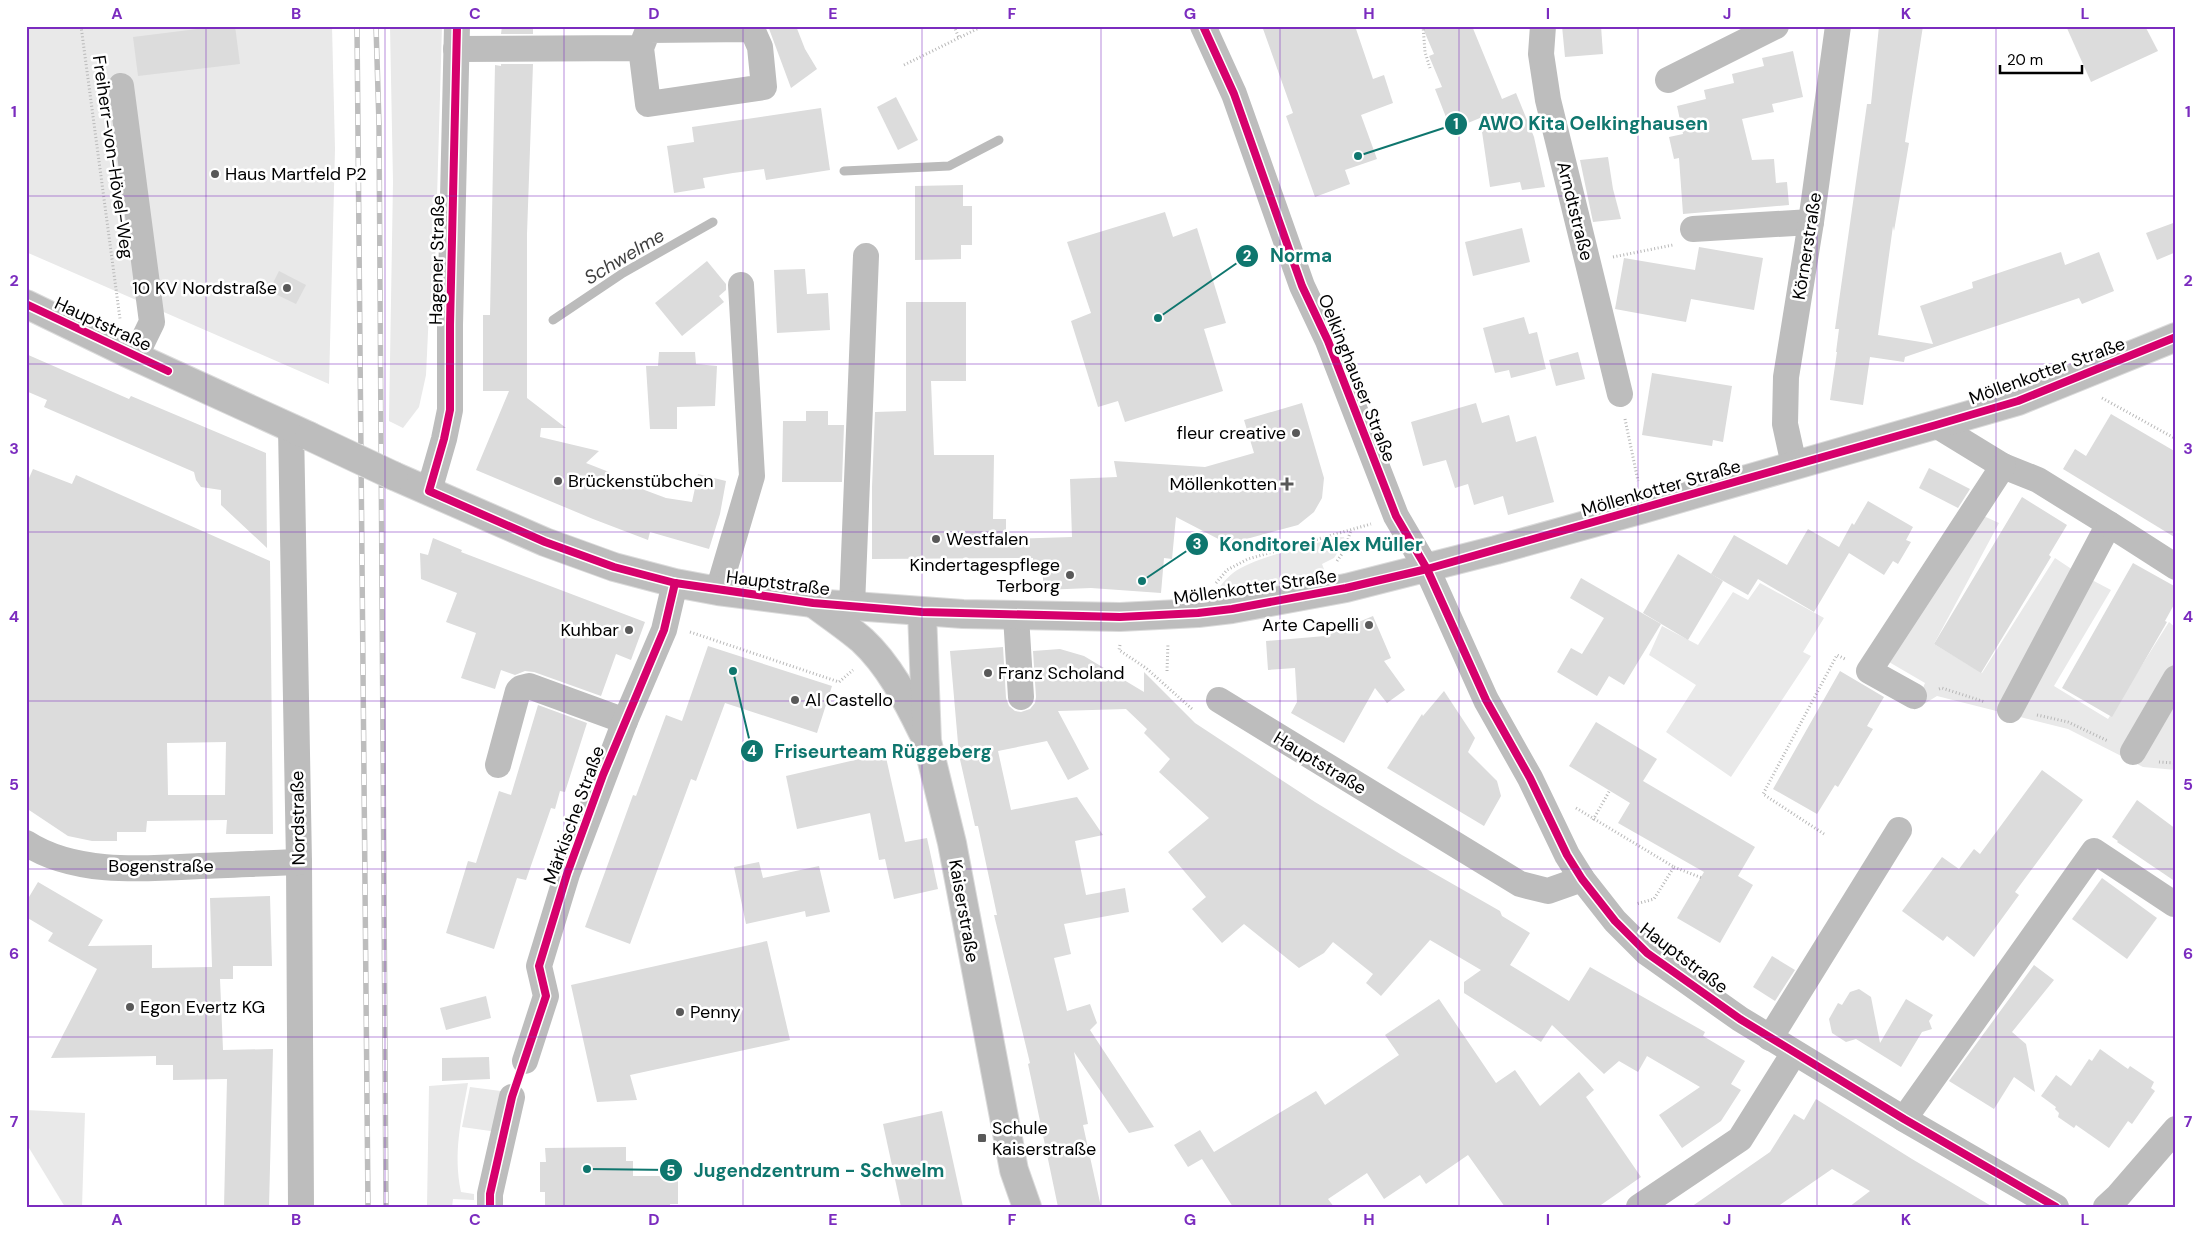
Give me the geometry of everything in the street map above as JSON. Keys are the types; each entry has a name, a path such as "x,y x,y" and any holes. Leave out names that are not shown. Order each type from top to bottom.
{"main road":[{"name":"Hauptstraße","path":"26,304 394,476 546,542 614,567 675,583 718,591 813,603 922,612 1016,616 1130,617"},
{"name":"Möllenkotter Straße","path":"1130,617 1232,609 1340,590 1428,569 2018,401 2176,337"},
{"path":"813,603 862,640 883,664 906,700 927,741"},
{"name":"Kaiserstraße","path":"922,612 927,741 952,843 1014,1170 1027,1207"}],"street":[{"name":"Oelkinghauser Straße","path":"1204,26 1234,94 1302,286 1328,340 1396,516 1428,569"},
{"name":"Arndtstraße","path":"1543,26 1541,54 1548,100 1620,394"},
{"path":"1668,80 1776,26"},
{"name":"Körnerstraße","path":"1794,465 1785,424 1786,377 1811,222 1838,26"},
{"path":"752,28 760,47 764,87 648,104 641,48 648,30 752,28"},
{"path":"456,38 641,48"},
{"name":"Hagener Straße","path":"429,491 450,410 456,38"},
{"path":"121,86 152,322 130,354"},
{"path":"1693,229 1811,222"},
{"path":"852,606 866,256"},
{"path":"718,591 752,476 741,285"},
{"path":"1936,425 2003,466 2038,480 2176,567"},
{"name":"Nordstraße","path":"300,432 299,862 301,1207"},
{"path":"1914,696 1869,671 2003,466"},
{"path":"2010,710 2109,524"},
{"name":"Hauptstraße","path":"1428,569 1486,700 1530,778 1567,855 1582,879 1615,921 1647,953 1740,1019 1904,1119 2056,1207"},
{"name":"Märkische Straße","path":"525,1061 546,996 539,966 567,874 625,721 666,623 675,583"},
{"path":"1016,616 1021,697"},
{"path":"2133,752 2176,678"},
{"path":"498,765 518,692 521,688 529,686 625,721"},
{"name":"Hauptstraße","path":"1219,700 1520,884 1548,891 1582,879"},
{"path":"1770,1038 1899,830"},
{"name":"Bogenstraße","path":"26,843 34,848 80,864 136,870 299,862"},
{"path":"1904,1119 2094,851 2174,904"},
{"path":"1640,1207 1740,1139 1794,1053"},
{"path":"490,1207 490,1194 512,1097"},
{"path":"2106,1207 2118,1196 2176,1129"}],"path":[{"path":"954,26 959,38"},
{"path":"904,65 983,26"},
{"path":"1424,26 1425,52 1430,68"},
{"path":"1587,261 1693,242 1693,229"},
{"path":"2069,380 2176,438"},
{"path":"1620,394 1643,509"},
{"path":"1198,613 1201,593 1212,588 1227,570 1248,559 1396,516"},
{"path":"1130,617 1120,650 1146,668 1198,715 1219,700"},
{"path":"666,623 752,654 839,682 861,663 883,664"},
{"path":"1824,834 1763,794 1838,655 1869,671"},
{"path":"1914,696 1942,688 2010,710 2068,722 2133,752 2148,761 2176,763"},
{"path":"1593,820 1610,790"},
{"path":"1575,807 1593,820 1674,867 1702,878"},
{"path":"1615,921 1630,905 1654,899 1674,867"}],"shaded area":[{"path":"26,26 332,26 335,149 329,384 26,252"},
{"path":"390,26 442,26 434,302 429,311 426,375 419,407 403,428 389,421 393,182"},
{"path":"1977,513 1999,523 1934,644 1982,673 2055,558 2111,590 2054,686 2108,719 2169,622 2176,628 2176,770 2143,767 2068,729 1937,696 1914,710 1925,683 1889,662"},
{"path":"1344,537 1345,541 1334,558 1322,564 1325,572 1289,583 1212,596 1230,575 1242,567 1269,557"},
{"path":"1760,583 1824,618 1803,652 1811,656 1731,777 1666,732 1696,685 1649,655 1662,626 1698,645 1733,592 1748,600"},
{"path":"468,1083 459,1137 458,1164 461,1192 474,1194 474,1200 453,1199 452,1207 427,1207 429,1086"},
{"path":"470,1087 516,1093 511,1134 462,1127"},
{"path":"26,1110 85,1113 82,1207 65,1207 26,1143"}],"building":[{"path":"221,26 235,26 240,64 138,76 133,37"},
{"path":"502,26 533,26 533,34 501,34"},
{"path":"768,26 796,26 805,49 817,69 791,88"},
{"path":"1262,26 1355,26 1373,79 1384,75 1393,103 1361,115 1377,159 1345,170 1350,184 1315,197 1286,116 1293,113"},
{"path":"1422,26 1472,26 1502,99 1516,93 1534,137 1545,187 1522,190 1520,182 1490,187 1480,118 1451,130 1435,89 1442,87 1429,56 1434,54"},
{"path":"1562,26 1601,26 1603,54 1565,57"},
{"path":"1879,26 1923,26 1905,142 1909,143 1894,231 1893,226 1878,335 1933,344 1920,306 1973,288 1972,282 2061,252 2065,265 2099,252 2114,291 2082,304 2079,298 1905,357 1904,362 1870,357 1863,405 1830,400 1839,329 1835,329 1867,104 1871,104"},
{"path":"2066,26 2145,26 2158,51 2091,82"},
{"path":"1793,51 1803,97 1772,104 1774,112 1742,119 1752,160 1774,159 1776,183 1787,182 1789,205 1683,214 1679,158 1674,159 1669,137 1683,134 1677,106 1706,99 1704,90 1734,83 1732,74 1764,66 1762,58"},
{"path":"501,64 533,64 527,234 527,398 566,428 541,428 540,437 599,451 586,463 609,472 607,476 666,498 692,502 698,474 726,481 720,514 709,549 650,532 648,540 476,470 509,391 483,391 483,315 490,315 495,65 501,66"},
{"path":"896,97 918,140 898,150 877,107"},
{"path":"821,108 830,170 766,180 764,169 733,173 703,178 705,188 674,193 667,146 694,142 692,127"},
{"path":"1608,157 1613,189 1621,219 1593,222 1580,160"},
{"path":"963,185 963,206 972,206 972,245 961,245 961,259 915,260 915,186"},
{"path":"1165,212 1173,237 1197,228 1226,323 1204,329 1223,391 1125,422 1118,401 1098,407 1071,321 1091,313 1067,242"},
{"path":"2176,222 2176,252 2157,260 2146,233"},
{"path":"1522,228 1530,262 1473,276 1465,242"},
{"path":"1699,247 1763,258 1754,310 1691,299 1686,322 1615,309 1624,258 1695,270"},
{"path":"707,261 726,284 726,290 719,296 724,302 682,336 655,303"},
{"path":"805,269 807,294 828,293 830,330 777,333 774,270"},
{"name":"10 KV Nordstraße","path":"279,271 306,285 296,304 269,291"},
{"path":"906,302 966,302 966,381 931,381 934,455 994,455 993,519 1006,519 1006,539 1072,537 1070,479 1117,477 1114,461 1205,467 1254,453 1244,420 1302,403 1324,478 1322,498 1314,512 1298,525 1228,544 1176,517 1172,559 1164,558 1161,593 1091,588 1043,590 1043,568 1033,568 1033,558 872,559 875,412 906,411"},
{"path":"1524,317 1529,334 1537,332 1546,369 1511,378 1509,370 1495,373 1483,328"},
{"path":"659,352 695,352 696,364 717,366 715,406 677,407 677,429 650,429 646,366 658,366"},
{"path":"1578,352 1585,379 1556,386 1549,360"},
{"path":"26,354 129,399 131,396 266,453 267,548 221,505 221,490 201,487 196,480 194,472 44,407 47,400 26,391"},
{"path":"1652,373 1732,386 1723,442 1713,440 1712,446 1642,435"},
{"path":"1476,403 1482,423 1509,415 1516,442 1536,436 1554,502 1508,515 1503,496 1474,505 1468,484 1455,488 1446,460 1423,466 1411,422"},
{"path":"806,411 828,411 828,425 844,425 842,482 782,482 783,421 806,421"},
{"path":"2111,414 2176,452 2176,538 2063,469 2075,449 2086,456"},
{"path":"1929,468 1970,489 1958,508 1919,488"},
{"path":"33,469 72,484 76,475 270,561 273,834 226,834 227,820 147,821 146,832 117,832 117,841 92,841 68,836 26,808 26,485","holes":["226,742 225,795 168,795 167,743"]},
{"path":"2022,497 2067,525 2049,555 2051,557 1981,673 1934,644"},
{"path":"1868,501 1913,527 1906,540 1911,542 1898,564 1893,561 1884,575 1849,553 1814,612 1758,579 1748,595 1711,574 1734,535 1787,565 1808,529 1839,547 1852,523 1854,525"},
{"path":"433,538 462,550 461,552 645,622 631,660 616,654 601,696 534,672 525,671 515,675 501,670 495,689 461,678 476,633 446,622 457,593 421,579 420,553 428,555"},
{"path":"1678,554 1723,581 1688,640 1643,613"},
{"path":"2133,563 2176,587 2176,601 2165,621 2167,622 2112,717 2062,688"},
{"path":"1581,578 1661,624 1624,685 1609,676 1597,696 1557,672 1571,648 1582,654 1604,618 1570,598"},
{"path":"1373,616 1391,658 1384,661 1405,690 1387,703 1375,688 1344,743 1291,713 1297,702 1295,668 1268,670 1266,641 1325,636"},
{"path":"708,646 832,686 817,733 725,703 696,781 691,779 630,944 585,927 633,795 636,796 666,715 682,721"},
{"path":"1003,647 1006,698 1009,706 1015,711 1021,712 1030,709 1035,703 1033,651 1060,649 1084,656 1144,692 1144,672 1195,723 1315,802 1500,911 1502,916 1530,933 1510,965 1569,1001 1590,967 1705,1032 1703,1036 1745,1061 1731,1084 1741,1090 1721,1121 1682,1148 1659,1115 1700,1087 1647,1056 1638,1072 1619,1061 1604,1074 1552,1025 1541,1042 1464,993 1464,982 1481,970 1430,940 1381,996 1366,983 1373,974 1333,942 1324,953 1299,968 1244,924 1222,943 1192,909 1206,897 1168,852 1209,818 1159,772 1170,759 1144,733 1147,729 1126,709 1058,711 1089,769 1068,780 1047,741 998,751 1011,810 1077,797 1103,835 1075,841 1086,895 1125,888 1129,912 1064,924 1071,954 1054,958 1067,1011 1090,1004 1097,1023 1090,1030 1154,1127 1129,1133 1074,1052 1088,1124 1083,1125 1101,1207 1058,1207 1028,1064 1030,1063 994,915 997,915 978,826 975,826 959,755 950,651"},
{"path":"1840,671 1884,697 1867,726 1873,729 1838,787 1835,785 1817,814 1773,789"},
{"path":"1444,691 1475,738 1468,752 1497,781 1501,796 1484,826 1387,768 1422,714 1423,716"},
{"path":"538,705 587,723 565,792 560,791 555,809 551,808 526,880 517,878 494,949 446,933 468,861 476,863 499,791 511,795"},
{"path":"1596,722 1657,759 1643,781 1755,847 1738,876 1753,885 1720,943 1677,918 1704,872 1618,823 1630,803 1569,766"},
{"path":"885,753 905,842 927,838 938,889 894,899 885,859 879,860 870,813 797,829 786,776"},
{"path":"2042,770 2083,800 2015,892 2019,895 1974,957 1947,936 1943,941 1902,911 1942,857 1959,869 1974,849 1980,854"},
{"path":"2137,800 2176,829 2176,882 2112,837"},
{"path":"759,862 763,878 819,866 830,912 806,917 805,911 746,924 734,867"},
{"path":"2102,878 2157,918 2127,959 2072,919"},
{"path":"38,882 103,920 88,946 152,945 152,968 212,967 210,898 270,896 272,966 233,966 233,979 220,979 223,1050 273,1049 269,1207 224,1207 227,1079 173,1080 173,1065 156,1065 156,1056 51,1058 97,969 48,941 53,933 26,917 26,902"},
{"name":"Penny","path":"767,941 790,1040 630,1075 637,1100 597,1102 571,985"},
{"path":"1772,956 1795,970 1775,1001 1753,987"},
{"path":"2034,965 2054,980 2012,1032 2026,1044 2035,1092 2014,1077 1994,1109 1949,1081"},
{"path":"1859,989 1871,997 1880,1043 1906,999 1933,1015 1929,1021 1932,1029 1922,1032 1901,1067 1856,1039 1846,1042 1832,1033 1829,1019 1838,1003 1842,1005 1850,992"},
{"path":"486,996 491,1018 446,1030 440,1008"},
{"path":"1439,999 1496,1083 1515,1070 1540,1106 1579,1072 1594,1090 1586,1097 1641,1177 1598,1207 1505,1207 1468,1155 1426,1184 1420,1175 1384,1199 1367,1173 1328,1199 1334,1207 1233,1207 1202,1159 1188,1167 1174,1145 1200,1130 1214,1152 1316,1091 1325,1105 1399,1055 1385,1035"},
{"path":"2100,1049 2128,1069 2130,1066 2154,1082 2151,1088 2155,1091 2132,1124 2128,1121 2109,1148 2076,1125 2074,1128 2058,1117 2059,1113 2055,1109 2056,1107 2041,1096 2056,1075 2071,1086 2089,1059 2092,1061"},
{"path":"489,1057 490,1079 442,1081 442,1058"},
{"path":"1816,1099 1993,1207 1849,1207 1870,1191 1832,1169 1777,1207 1691,1207 1770,1152 1794,1114 1804,1120"},
{"path":"942,1111 963,1207 901,1207 883,1124"},
{"path":"626,1147 626,1161 633,1161 633,1176 678,1176 678,1204 670,1204 670,1207 545,1207 545,1192 540,1192 540,1162 546,1162 545,1148"}],"waterway":[{"name":"Schwelme","path":"844,171 949,166 999,140"},
{"name":"Schwelme","path":"553,320 623,273 713,222"}],"railway":[{"path":"357,26 368,1207"},
{"path":"376,26 379,124 386,1207"}],"cycle path":[{"path":"457,26 450,325 450,410 429,491 545,542 614,567 675,583 813,603 922,612 1120,617 1198,613 1232,609 1346,588 1427,569 1936,425 2018,401 2176,337"},
{"path":"1203,26 1234,94 1302,286 1328,341 1396,516 1427,569 1486,700 1530,778 1567,855 1582,879 1615,921 1647,953 1740,1019 1904,1119 2056,1207"},
{"path":"26,304 168,371"},
{"path":"490,1207 490,1194 512,1097 546,996 539,966 567,874 603,775 664,630 675,583"}],"place":[{"name":"AWO Kita Oelkinghausen","path":"1358,156"},
{"name":"Haus Martfeld P2","path":"215,174"},
{"name":"10 KV Nordstraße","path":"287,288"},
{"name":"Norma","path":"1158,318"},
{"name":"fleur creative","path":"1296,433"},
{"name":"Brückenstübchen","path":"558,481"},
{"name":"Möllenkotten","path":"1287,484"},
{"name":"Westfalen","path":"936,539"},
{"name":"Kindertagespflege Terborg","path":"1070,575"},
{"name":"Konditorei Alex Müller","path":"1142,581"},
{"name":"Arte Capelli","path":"1369,625"},
{"name":"Kuhbar","path":"629,630"},
{"name":"Friseurteam Rüggeberg","path":"733,671"},
{"name":"Franz Scholand","path":"988,673"},
{"name":"Al Castello","path":"795,700"},
{"name":"Egon Evertz KG","path":"130,1007"},
{"name":"Penny","path":"680,1012"},
{"name":"Schule Kaiserstraße","path":"982,1138"},
{"name":"Jugendzentrum - Schwelm","path":"587,1169"}]}
